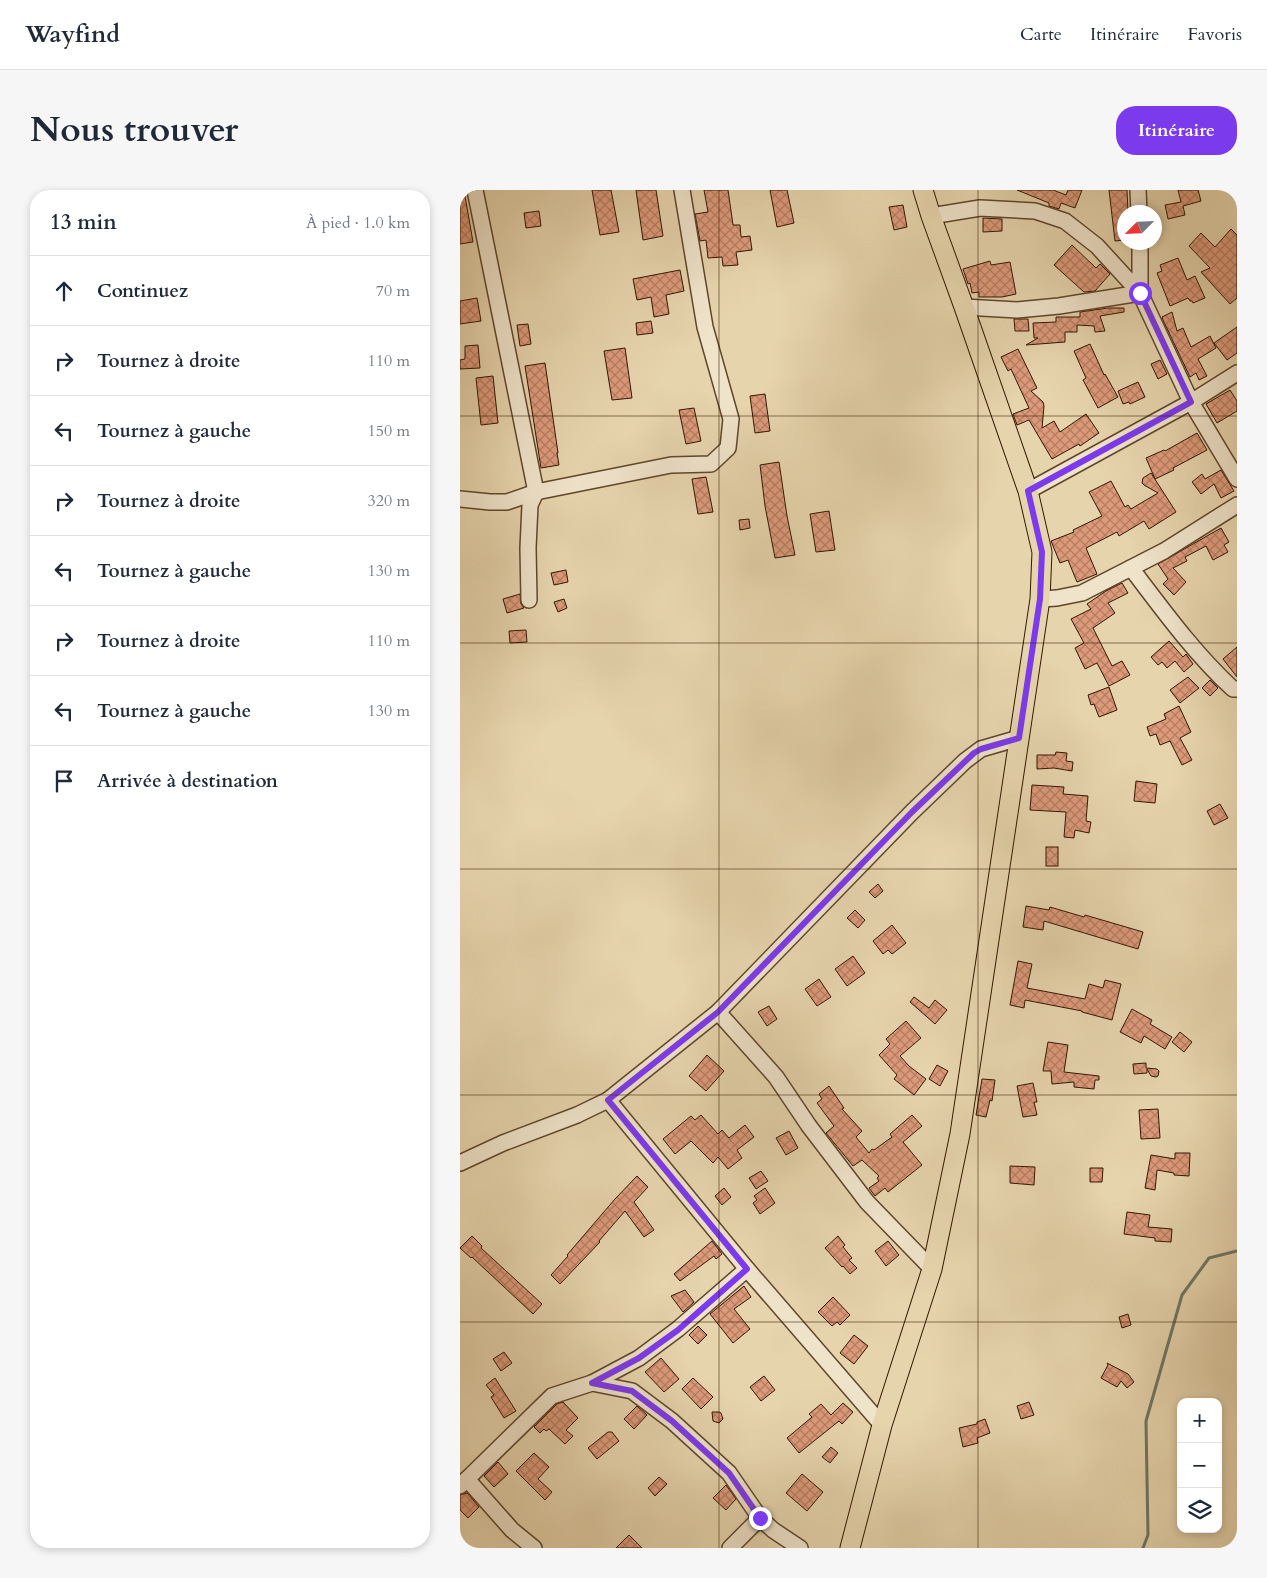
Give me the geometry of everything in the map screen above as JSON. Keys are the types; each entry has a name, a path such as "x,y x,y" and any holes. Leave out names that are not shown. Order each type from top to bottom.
{"main road":[{"path":"850,1548 882,1425 932,1269 960,1134 1040,599 1042,552 1028,491 923,190"}],"street":[{"path":"475,190 536,492 530,505 528,548 529,600"},
{"path":"460,499 507,502 536,492 671,465 711,464 728,448 731,419 705,327 682,190"},
{"path":"1138,190 1139,205"},
{"path":"931,216 980,208 1036,211 1065,222 1097,246 1140,293 1191,402 1237,479"},
{"path":"1140,250 1140,293"},
{"path":"964,307 1018,310 1059,306 1140,293"},
{"path":"1028,491 1191,402 1237,373"},
{"path":"1040,599 1082,593 1164,551 1237,505"},
{"path":"1131,568 1185,638 1233,689 1237,689"},
{"path":"460,1163 577,1115 608,1100 718,1012 893,832 965,761 981,749 1019,738"},
{"path":"718,1012 776,1077 809,1126 867,1202 932,1269"},
{"path":"608,1100 747,1269 882,1425"},
{"path":"534,1548 512,1530 464,1482 552,1396 592,1383 639,1358 678,1330 747,1269"},
{"path":"592,1383 632,1391 672,1421 729,1473 760,1518 773,1530 800,1548"},
{"path":"730,1548 760,1518"}],"building":[{"path":"592,190 611,190 619,232 600,235"},
{"path":"636,190 656,190 663,236 643,240"},
{"path":"704,190 728,190 733,225 740,225 741,237 750,236 752,250 736,252 738,265 723,266 722,257 708,258 706,240 700,241 695,214 708,212"},
{"path":"770,190 787,190 794,223 777,227"},
{"path":"1017,190 1053,190 1066,195 1068,190 1082,190 1075,208 1061,203 1059,209"},
{"path":"1109,190 1127,190 1128,205 1117,205 1117,241 1115,241"},
{"path":"1178,190 1198,190 1201,201 1183,206 1185,215 1168,219 1165,205 1181,202"},
{"path":"465,196 473,242 460,244 460,197"},
{"path":"903,205 907,227 894,230 889,207"},
{"path":"539,211 541,226 526,228 524,213"},
{"path":"983,218 1002,219 1002,231 983,232"},
{"path":"1231,229 1237,235 1237,298 1230,304 1201,272 1210,268 1189,246 1201,233 1215,247"},
{"path":"1072,245 1096,268 1100,264 1110,274 1095,291 1084,292 1054,265"},
{"path":"1178,258 1187,280 1195,276 1205,298 1193,303 1188,298 1170,306 1157,273 1162,271 1160,265"},
{"path":"990,261 991,265 1010,262 1016,294 1002,297 979,297 979,292 972,293 970,283 968,284 963,269"},
{"path":"680,270 684,291 666,295 669,314 654,317 651,297 637,300 633,279"},
{"path":"477,298 481,321 460,324 460,301"},
{"path":"1124,308 1124,312 1100,316 1105,331 1095,332 1094,326 1077,325 1077,332 1065,332 1065,342 1026,345 1038,338 1034,338 1033,323 1056,322 1056,317 1080,317 1080,312"},
{"path":"1172,312 1177,331 1183,328 1191,347 1210,336 1216,348 1198,359 1207,376 1199,380 1196,373 1190,377 1163,320 1162,317"},
{"path":"1014,319 1028,319 1029,331 1015,331"},
{"path":"651,321 653,333 637,335 636,323"},
{"path":"528,324 531,344 520,346 517,325"},
{"path":"1237,327 1237,353 1227,360 1214,343"},
{"path":"1090,344 1104,375 1118,397 1098,408 1083,380 1086,378 1074,351"},
{"path":"478,345 480,368 460,369 460,360 465,359 465,346"},
{"path":"625,348 632,398 612,400 604,351"},
{"path":"1018,349 1037,388 1031,391 1043,402 1042,428 1054,421 1060,432 1086,414 1099,433 1080,446 1079,444 1052,459 1029,420 1017,425 1013,414 1029,408 1011,369 1008,371 1001,357"},
{"path":"1160,360 1167,374 1158,379 1151,364"},
{"path":"545,363 559,465 541,468 525,366"},
{"path":"493,376 498,423 481,425 476,378"},
{"path":"1138,382 1145,397 1130,404 1129,402 1123,404 1118,391"},
{"path":"1230,390 1237,401 1237,411 1217,423 1206,404"},
{"path":"765,394 770,431 755,433 750,396"},
{"path":"694,408 701,441 686,444 679,410"},
{"path":"1197,433 1207,450 1155,479 1146,458 1165,451"},
{"path":"779,462 795,555 775,558 765,506 760,465"},
{"path":"1221,470 1234,491 1221,498 1214,484 1201,494 1192,482 1202,474 1205,479"},
{"path":"1151,473 1176,512 1149,529 1144,521 1119,536 1117,532 1086,548 1097,574 1077,582 1068,560 1060,563 1051,541 1074,532 1073,530 1102,516 1089,492 1111,481 1125,507 1128,505 1131,509 1158,493 1142,483 1143,478"},
{"path":"706,477 713,512 698,514 692,479"},
{"path":"829,511 835,550 816,552 810,514"},
{"path":"749,519 750,528 740,530 739,520"},
{"path":"1221,528 1229,542 1224,545 1228,552 1213,560 1206,546 1185,557 1187,561 1173,568 1186,582 1174,595 1163,584 1168,579 1158,564"},
{"path":"566,570 568,582 554,585 551,573"},
{"path":"1122,583 1128,593 1108,603 1115,613 1093,628 1112,666 1122,661 1130,675 1109,686 1097,663 1085,669 1075,648 1084,643 1071,619 1091,609 1087,604"},
{"path":"520,594 521,604 524,608 507,613 503,599"},
{"path":"564,599 567,608 558,612 554,602"},
{"path":"526,630 527,642 510,643 509,631"},
{"path":"1169,641 1183,657 1186,654 1193,664 1184,672 1175,661 1167,668 1162,662 1158,665 1151,657"},
{"path":"1237,647 1237,677 1223,659"},
{"path":"1188,677 1199,688 1180,703 1170,690"},
{"path":"1210,680 1218,688 1210,696 1202,688"},
{"path":"1109,687 1117,710 1099,717 1094,704 1091,705 1088,695"},
{"path":"1179,706 1191,732 1180,738 1192,760 1182,765 1170,741 1160,745 1156,734 1150,736 1147,727 1166,719 1164,714"},
{"path":"1056,752 1067,753 1066,761 1073,762 1072,771 1054,768 1037,769 1037,755 1055,755"},
{"path":"1136,781 1157,784 1155,803 1134,801"},
{"path":"1032,785 1064,787 1063,794 1088,796 1086,821 1091,822 1089,833 1075,830 1074,838 1064,837 1066,812 1030,810"},
{"path":"1220,804 1228,818 1214,825 1207,811"},
{"path":"1046,847 1058,847 1058,866 1046,866"},
{"path":"878,884 883,891 875,898 869,892"},
{"path":"1026,906 1049,910 1050,907 1143,932 1138,949 1044,921 1043,930 1023,927"},
{"path":"855,910 865,920 858,928 847,918"},
{"path":"892,925 906,943 892,954 888,950 883,954 873,941"},
{"path":"853,956 865,973 847,986 835,969"},
{"path":"1018,961 1032,964 1027,988 1085,999 1089,984 1103,988 1105,980 1121,984 1112,1020 1082,1011 1025,1000 1024,1008 1010,1005"},
{"path":"819,979 831,997 817,1006 805,989"},
{"path":"914,997 929,1008 935,1000 947,1010 935,1024 910,1002"},
{"path":"769,1006 777,1019 767,1026 758,1012"},
{"path":"1132,1009 1152,1020 1150,1024 1172,1037 1165,1049 1144,1036 1141,1043 1120,1032"},
{"path":"906,1021 921,1038 900,1056 909,1066 926,1079 914,1095 894,1079 897,1075 879,1055 890,1044 886,1039"},
{"path":"1180,1032 1192,1042 1184,1052 1172,1042"},
{"path":"1048,1042 1068,1045 1064,1072 1099,1076 1099,1080 1095,1080 1094,1089 1074,1087 1074,1082 1052,1084 1051,1071 1043,1071"},
{"path":"707,1055 724,1071 706,1091 689,1076"},
{"path":"1146,1063 1146,1068 1159,1071 1158,1076 1151,1076 1147,1069 1147,1073 1134,1074 1133,1064"},
{"path":"937,1065 948,1071 940,1086 929,1079"},
{"path":"982,1079 995,1080 992,1101 990,1100 986,1117 976,1115"},
{"path":"1033,1083 1037,1102 1034,1102 1037,1115 1023,1117 1017,1086"},
{"path":"829,1086 844,1108 842,1109 862,1131 856,1137 869,1153 872,1149 874,1150 892,1137 890,1134 912,1115 922,1126 903,1142 922,1165 888,1192 885,1188 875,1196 869,1188 879,1181 877,1178 879,1176 862,1160 853,1166 826,1133 834,1126 817,1103 822,1099 819,1094"},
{"path":"1158,1109 1160,1138 1141,1139 1139,1110"},
{"path":"701,1115 718,1134 722,1130 729,1138 745,1125 754,1137 737,1150 742,1158 728,1169 718,1157 713,1163 691,1141 675,1154 663,1139 691,1116 695,1120"},
{"path":"789,1131 798,1148 786,1155 776,1138"},
{"path":"1175,1153 1190,1153 1189,1176 1174,1175 1174,1173 1157,1170 1155,1190 1145,1188 1151,1155 1175,1159"},
{"path":"1010,1166 1035,1167 1034,1185 1010,1183"},
{"path":"1090,1168 1103,1168 1102,1182 1090,1182"},
{"path":"761,1171 768,1181 756,1189 749,1178"},
{"path":"637,1176 648,1187 634,1202 654,1230 644,1237 625,1211 600,1242 560,1284 551,1275 615,1199"},
{"path":"724,1188 731,1197 722,1205 715,1196"},
{"path":"765,1188 775,1203 760,1214 753,1203 757,1200 754,1196"},
{"path":"1127,1212 1150,1215 1148,1227 1172,1229 1171,1242 1155,1241 1155,1238 1124,1234"},
{"path":"472,1236 482,1246 481,1248 542,1304 533,1314 460,1248"},
{"path":"838,1236 845,1245 843,1247 852,1258 849,1260 857,1268 850,1274 825,1248"},
{"path":"712,1241 722,1254 716,1259 714,1256 680,1281 674,1274"},
{"path":"888,1241 899,1255 886,1266 875,1251"},
{"path":"744,1286 751,1297 734,1309 750,1329 733,1343 710,1314"},
{"path":"685,1290 694,1302 683,1312 671,1296"},
{"path":"833,1297 850,1315 840,1325 837,1322 832,1326 818,1312"},
{"path":"1128,1314 1131,1325 1122,1328 1119,1317"},
{"path":"698,1326 707,1335 698,1344 689,1335"},
{"path":"854,1335 868,1346 854,1364 840,1353"},
{"path":"504,1352 512,1363 501,1371 493,1359"},
{"path":"661,1358 679,1379 664,1392 645,1372"},
{"path":"1107,1363 1128,1374 1134,1382 1127,1388 1121,1381 1117,1387 1101,1378 1108,1365"},
{"path":"764,1376 775,1390 761,1401 750,1387"},
{"path":"495,1378 516,1411 504,1418 491,1397 494,1395 486,1385"},
{"path":"693,1378 713,1397 701,1409 682,1389"},
{"path":"563,1402 578,1418 566,1430 573,1436 565,1444 549,1429 546,1431 544,1429 540,1433 534,1427 557,1404"},
{"path":"1029,1402 1034,1415 1021,1419 1017,1406"},
{"path":"843,1403 853,1412 842,1424 839,1421 799,1453 787,1438 812,1417 809,1414 821,1404 831,1415"},
{"path":"637,1406 647,1415 634,1429 624,1419"},
{"path":"712,1412 721,1413 723,1419 719,1423 713,1421"},
{"path":"985,1419 990,1433 977,1438 978,1443 963,1447 959,1428 977,1424 977,1422"},
{"path":"608,1432 612,1432 619,1441 597,1459 588,1448"},
{"path":"831,1447 838,1453 830,1463 822,1457"},
{"path":"534,1453 549,1467 538,1479 552,1492 545,1500 516,1471"},
{"path":"498,1462 508,1474 494,1487 484,1476"},
{"path":"802,1474 823,1492 807,1511 786,1493"},
{"path":"659,1477 667,1484 655,1496 648,1488"},
{"path":"726,1485 736,1499 726,1510 713,1498"},
{"path":"467,1493 479,1507 468,1518 460,1510 460,1495"},
{"path":"629,1535 642,1548 616,1548"}],"waterway":[{"path":"1143,1548 1148,1535 1146,1421 1182,1295 1209,1258 1237,1251"}],"route":[{"path":"760,1518 729,1473 672,1421 632,1391 592,1383 639,1358 678,1330 747,1269 608,1100 718,1012 912,812 974,753 981,749 1019,738 1040,599 1042,552 1028,491 1191,402 1140,293"}]}
